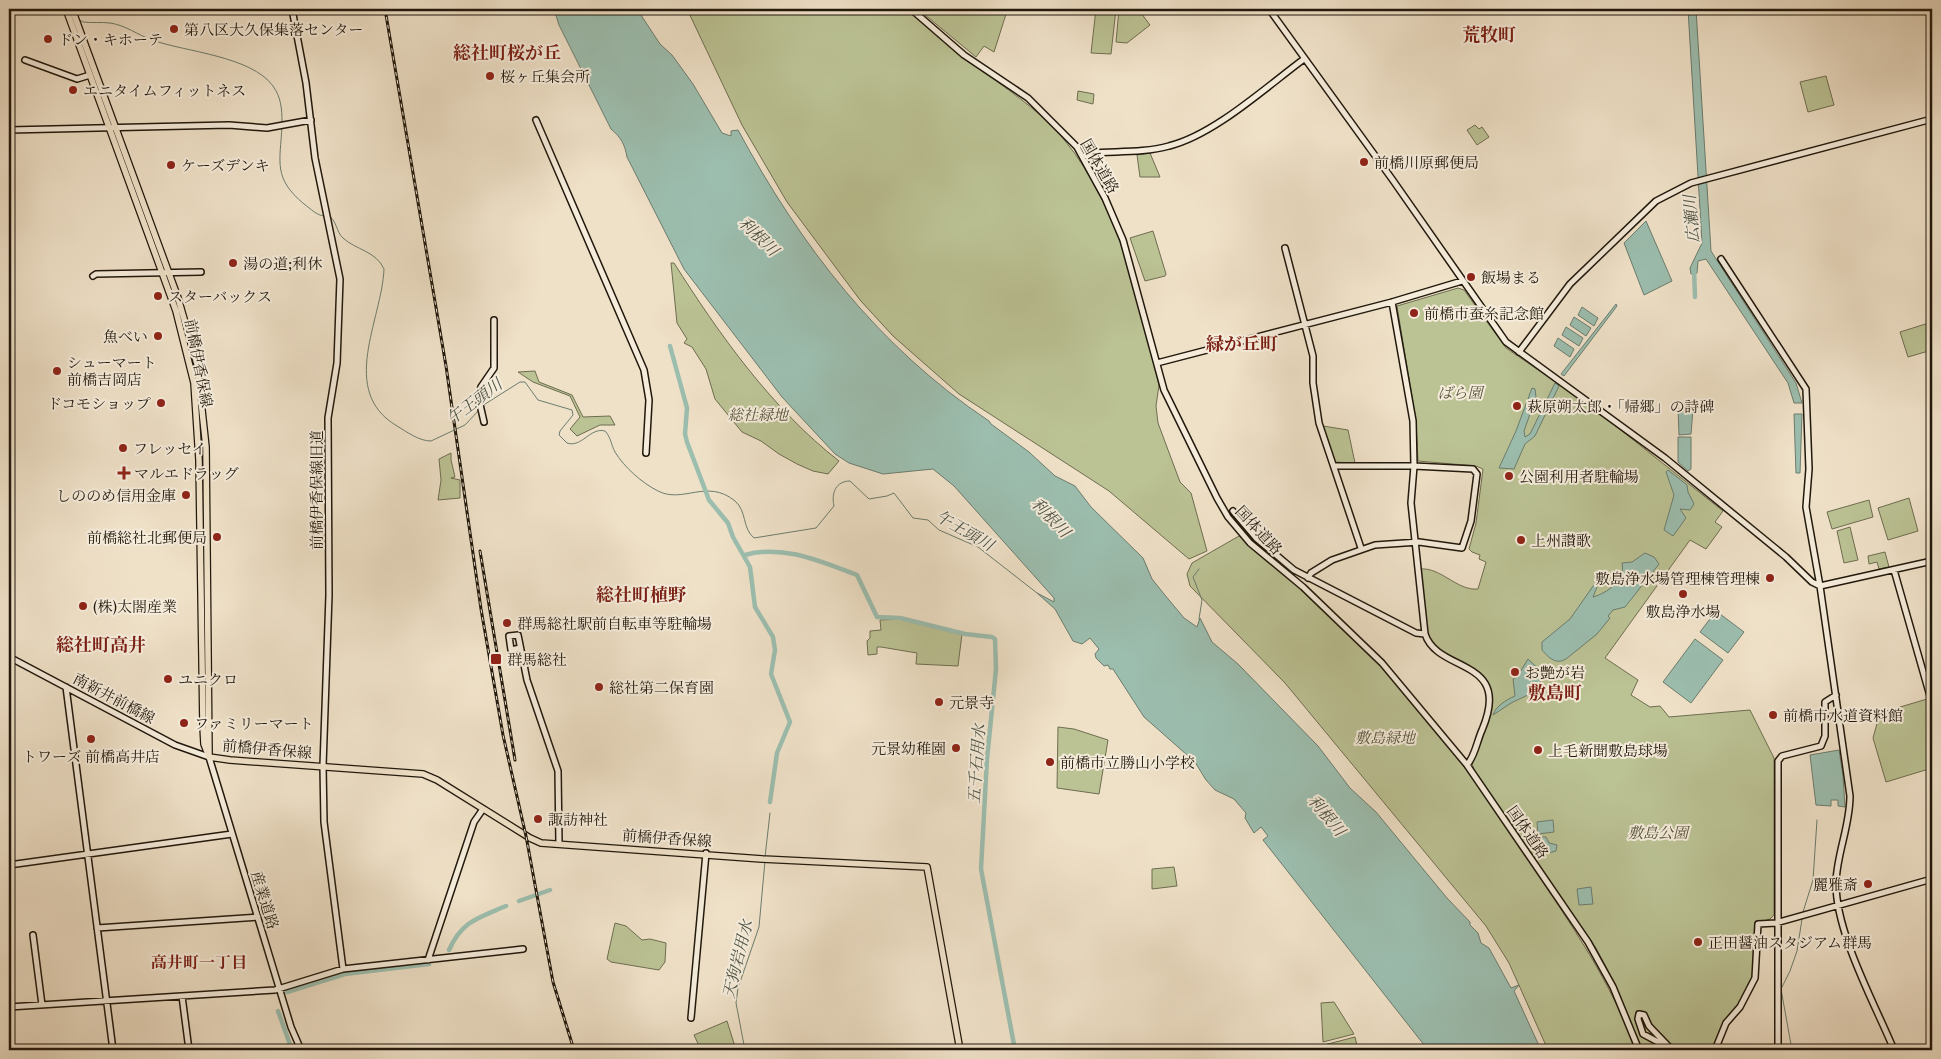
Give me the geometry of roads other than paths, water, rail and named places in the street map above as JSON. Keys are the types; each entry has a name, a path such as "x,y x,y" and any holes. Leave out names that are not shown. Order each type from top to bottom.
{"main road":[{"name":"前橋伊香保線","path":"70,9 72,22 90,75 162,273 185,344 194,383 197,416 202,714 204,744 209,757"},
{"name":"前橋伊香保線","path":"70,9 78,25 169,273 192,345 204,416 209,757"},
{"name":"前橋伊香保線","path":"209,757 423,774 437,780 535,841 765,859 927,867 960,1050"}],"street":[{"name":"前橋伊香保線旧道","path":"292,9 311,120 315,158 339,269 337,363 328,418 329,595 323,766 324,822 343,970"},
{"name":"国体道路","path":"911,9 964,55 1028,98 1071,140 1083,157 1105,198 1122,240 1138,287 1157,363 1169,401 1216,498 1228,517 1256,548 1303,588 1382,663 1467,765 1588,942 1613,987 1639,1050"},
{"path":"1269,9 1392,178 1497,331 1519,352 1593,403 1665,458 1786,557 1812,582 1820,586 1932,561"},
{"path":"1083,157 1092,153 1156,149 1189,139 1214,124 1304,59"},
{"path":"25,60 78,79 90,75"},
{"path":"1519,352 1570,284 1599,254 1657,200 1678,188 1932,119"},
{"path":"9,130 229,125 278,127 311,120"},
{"path":"536,120 644,370 649,400 646,453"},
{"path":"1285,248 1312,352 1318,419 1361,548"},
{"path":"1721,259 1806,389 1809,468 1806,507 1820,586 1850,796 1847,828 1837,874 1839,906 1853,956 1894,1050"},
{"path":"93,276 96,274 201,272"},
{"path":"1157,363 1392,302 1462,281"},
{"path":"1392,302 1413,421 1414,466 1411,498 1414,542 1425,634 1433,648 1470,668 1486,686 1488,713 1467,765"},
{"path":"484,422 479,404 479,389 494,368 494,320"},
{"path":"1312,352 1310,381 1315,423 1361,548"},
{"path":"1308,578 1311,573 1325,564 1361,548 1385,543 1414,542 1464,548 1472,515 1477,474 1473,469 1414,466 1334,466"},
{"path":"1233,510 1256,538 1294,570 1416,633 1425,634"},
{"path":"1894,570 1932,703"},
{"path":"520,648 511,650 509,636 518,635 527,680 557,766 559,844"},
{"name":"南新井前橋線","path":"9,657 175,745 209,757"},
{"path":"66,687 113,1050"},
{"path":"1778,1050 1776,923 1778,759 1821,746 1825,736 1825,702 1836,695"},
{"name":"産業道路","path":"209,757 290,1027 301,1050"},
{"path":"428,960 474,822 483,809"},
{"path":"9,866 232,834"},
{"path":"691,1018 706,853"},
{"path":"1715,1050 1726,1023 1740,1007 1755,978 1758,924 1776,923 1808,915 1932,878"},
{"path":"97,928 258,917"},
{"path":"34,935 42,1005"},
{"path":"9,1007 279,989 343,970 523,949"},
{"path":"182,996 189,1050"},
{"path":"1639,1014 1644,1015 1649,1026 1673,1050 1643,1034 1638,1019 1639,1014"}],"water":[{"name":"利根川","path":"554,9 637,9 660,44 672,55 693,84 722,133 731,136 731,131 738,130 762,173 816,254 877,327 912,361 949,392 1029,452 1055,476 1075,486 1091,507 1143,558 1152,579 1184,618 1197,627 1200,618 1212,642 1238,664 1318,746 1350,788 1376,812 1447,898 1470,922 1470,925 1478,933 1481,943 1489,948 1511,988 1519,985 1514,991 1541,1050 1428,1050 1263,840 1268,836 1261,827 1254,833 1245,818 1246,813 1234,799 1215,790 1206,780 1195,762 1144,717 1113,669 1110,669 1108,665 1104,666 1096,658 1095,654 1099,649 1090,638 1082,644 1073,641 1055,609 1037,593 1054,602 1054,598 954,486 933,469 883,474 849,463 835,454 782,397 684,269 627,157 622,142 611,129 559,25"},
{"path":"1688,9 1696,9 1711,251 1796,383 1802,403 1794,403 1788,383 1706,259 1698,261 1697,273 1691,274 1690,268 1702,243"},
{"path":"1646,221 1672,281 1644,295 1624,243"},
{"path":"1616,304 1617,306 1564,376 1561,374"},
{"path":"1582,307 1598,318 1594,326 1578,315"},
{"path":"1574,317 1591,328 1586,336 1570,325"},
{"path":"1566,327 1583,338 1579,346 1562,335"},
{"path":"1558,338 1574,349 1570,357 1554,346"},
{"path":"1555,383 1559,386 1535,436 1525,444 1514,469 1499,468 1516,431 1532,388 1535,389 1536,397 1524,431 1525,437 1530,434"},
{"path":"1688,407 1693,409 1691,434 1679,435 1678,409"},
{"path":"1794,414 1802,414 1800,473 1796,473"},
{"path":"1678,437 1691,437 1691,469 1688,471 1678,462"},
{"path":"1668,470 1687,485 1694,504 1690,510 1680,509 1686,518 1673,536 1664,530 1674,495 1666,472"},
{"path":"1645,553 1654,557 1659,564 1625,607 1613,610 1608,616 1610,618 1597,634 1566,659 1556,661 1547,656 1542,650 1542,642 1570,619 1603,572 1593,597 1614,585 1621,575 1622,563 1632,562"},
{"path":"1716,611 1744,632 1728,653 1700,632"},
{"path":"1695,639 1723,660 1691,703 1663,682"},
{"path":"1528,659 1545,675 1532,693 1511,703 1493,715 1496,709 1515,696 1513,679 1517,677"},
{"path":"1839,750 1845,807 1838,806 1838,800 1831,800 1831,806 1816,805 1810,755"},
{"path":"1553,820 1554,832 1538,834 1537,822"},
{"path":"1537,837 1546,837 1549,843 1557,845 1556,851 1545,854 1538,843"},
{"path":"1591,887 1593,904 1579,905 1577,889"}],"waterway":[{"name":"午王頭川","path":"78,19 83,22 116,24 152,40 217,56 250,68 263,76 276,90 282,112 282,122"},
{"name":"午王頭川","path":"282,126 280,160 283,178 294,195 316,213 324,216"},
{"name":"午王頭川","path":"328,215 343,238 371,254 384,269 366,374 370,394 379,411 409,433 422,440 431,441 465,425 480,409"},
{"path":"1694,269 1695,297"},
{"path":"670,346 687,408 685,434 687,442 709,500 728,523 733,537 750,567 755,607 773,637 775,650 771,674 790,722 777,753 770,802"},
{"name":"午王頭川","path":"482,406 520,382 525,382 538,400 572,410 573,415 559,435 567,443 577,443 595,432 605,431 615,452 623,463 652,488 667,494 677,495 705,491 715,492 725,494 735,501 739,505 750,534 754,538 816,528 834,506 834,492 841,483 850,481 869,499 894,493 913,518 928,520 939,530 978,547 1037,593"},
{"name":"五千石用水","path":"745,555 759,552 774,552 788,553 816,560 857,575 877,617 900,618 965,634 995,639 996,669 987,759 981,869 1015,1050"},
{"path":"1199,569 1193,577 1202,600 1199,619"},
{"name":"天狗岩用水","path":"765,857 770,813"},
{"path":"1803,912 1813,880 1817,820"},
{"name":"天狗岩用水","path":"745,1050 736,1003 738,988 759,927 765,861"},
{"path":"519,901 550,890"},
{"path":"449,950 465,926 506,906"},
{"path":"1792,1050 1781,989 1797,951 1802,919"},
{"path":"287,992 345,974 429,964"},
{"path":"278,1011 292,1050"}],"railway":[{"path":"385,9 446,366 481,609 503,735 526,836 553,982 574,1050"},
{"path":"480,551 515,760"}],"place":[{"name":"第八区大久保集落センター","path":"174,29"},
{"name":"ドン・キホーテ","path":"48,39"},
{"name":"桜ヶ丘集会所","path":"490,76"},
{"name":"エニタイムフィットネス","path":"73,90"},
{"name":"前橋川原郵便局","path":"1364,162"},
{"name":"ケーズデンキ","path":"171,165"},
{"name":"湯の道;利休","path":"233,263"},
{"name":"飯場まる","path":"1471,277"},
{"name":"スターバックス","path":"158,296"},
{"name":"前橋市蚕糸記念館","path":"1414,313"},
{"name":"魚べい","path":"158,336"},
{"name":"シューマート 前橋吉岡店","path":"57,371"},
{"name":"ドコモショップ","path":"161,403"},
{"name":"萩原朔太郎・「帰郷」の詩碑","path":"1517,406"},
{"name":"フレッセイ","path":"123,448"},
{"name":"マルエドラッグ","path":"124,473"},
{"name":"公園利用者駐輪場","path":"1509,476"},
{"name":"しののめ信用金庫","path":"186,495"},
{"name":"前橋総社北郵便局","path":"217,537"},
{"name":"上州讃歌","path":"1521,540"},
{"name":"敷島浄水場管理棟管理棟","path":"1770,578"},
{"name":"敷島浄水場","path":"1683,594"},
{"name":"(株)太閤産業","path":"83,606"},
{"name":"群馬総社駅前自転車等駐輪場","path":"507,623"},
{"name":"群馬総社","path":"496,659"},
{"name":"お艶が岩","path":"1515,672"},
{"name":"ユニクロ","path":"168,679"},
{"name":"総社第二保育園","path":"599,687"},
{"name":"元景寺","path":"939,702"},
{"name":"前橋市水道資料館","path":"1773,715"},
{"name":"ファミリーマート","path":"184,723"},
{"name":"トワーズ 前橋高井店","path":"91,739"},
{"name":"元景幼稚園","path":"956,748"},
{"name":"上毛新聞敷島球場","path":"1538,750"},
{"name":"前橋市立勝山小学校","path":"1050,762"},
{"name":"諏訪神社","path":"538,819"},
{"name":"麗雅斎","path":"1868,884"},
{"name":"正田醤油スタジアム群馬","path":"1698,942"}],"district":[{"name":"荒牧町","path":"1489,35"},
{"name":"総社町桜が丘","path":"507,53"},
{"name":"緑が丘町","path":"1242,344"},
{"name":"総社町植野","path":"641,595"},
{"name":"総社町高井","path":"101,645"},
{"name":"敷島町","path":"1555,693"},
{"name":"高井町一丁目","path":"199,962"}],"water label":[{"name":"広瀬川","path":"1691,219"}],"park label":[{"name":"ばら園","path":"1460,392"},
{"name":"総社緑地","path":"758,414"},
{"name":"敷島緑地","path":"1385,737"},
{"name":"敷島公園","path":"1658,832"}]}
